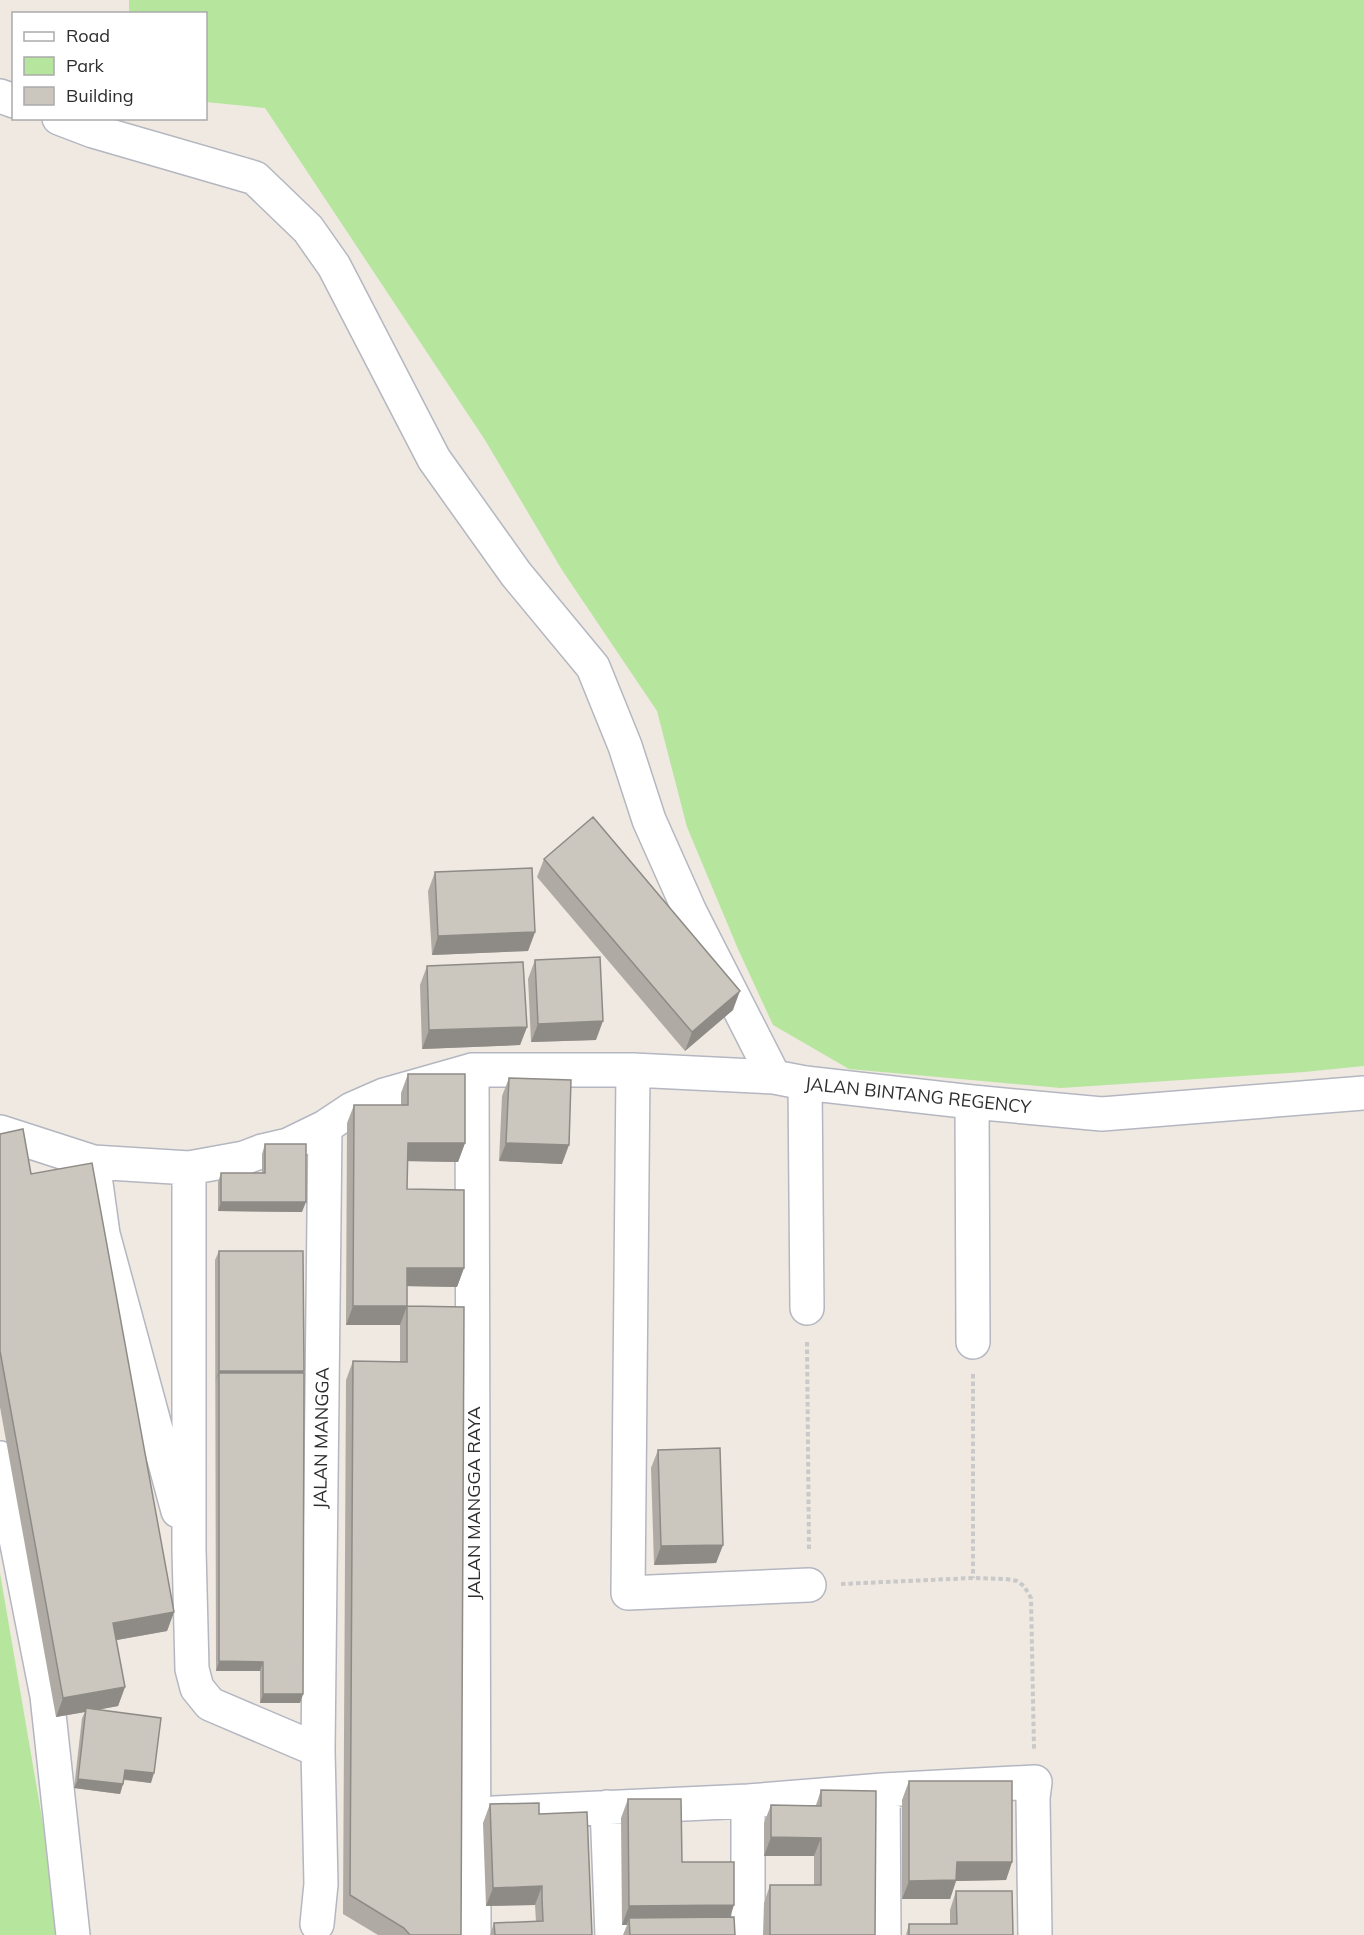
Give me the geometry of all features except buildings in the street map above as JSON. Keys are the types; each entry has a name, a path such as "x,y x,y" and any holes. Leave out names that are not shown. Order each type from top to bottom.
{"street":[{"path":"64,120 93,131 255,178 309,230 334,266 434,459 516,574 593,667 625,746 649,820 690,912 774,1077"},
{"path":"0,1132 93,1162 189,1168 244,1158 288,1145 325,1127 352,1109 384,1095 472,1070"},
{"name":"JALAN BINTANG REGENCY","path":"472,1070 633,1071 774,1077 805,1083 972,1102 1102,1114 1364,1093"},
{"name":"JALAN MANGGA RAYA","path":"472,1070 474,1935"},
{"path":"633,1071 628,1593 809,1585"},
{"path":"805,1083 807,1308"},
{"path":"972,1102 973,1342"},
{"name":"JALAN MANGGA","path":"316,1931 321,1884 318,1750 325,1127"},
{"path":"93,1162 103,1234 189,1550"},
{"path":"189,1168 189,1550 192,1669 198,1688 210,1704 318,1750"},
{"path":"0,1458 48,1696 73,1935"},
{"path":"474,1814 748,1801 883,1790 1035,1782 1033,1798 1035,1935"},
{"path":"883,1790 884,1935"},
{"path":"748,1801 748,1935"},
{"path":"607,1807 612,1935"}],"path":[{"path":"807,1308 809,1585 973,1578 1006,1579 1017,1581 1024,1586 1031,1598 1035,1782"},
{"path":"973,1342 973,1578"}],"green space":[{"path":"129,0 1364,0 1364,1066 1061,1088 849,1069 773,1025 738,949 687,827 657,711 562,570 485,440 265,108 207,102 207,12 129,12"},
{"path":"0,1573 43,1824 56,1935 0,1935"}]}
